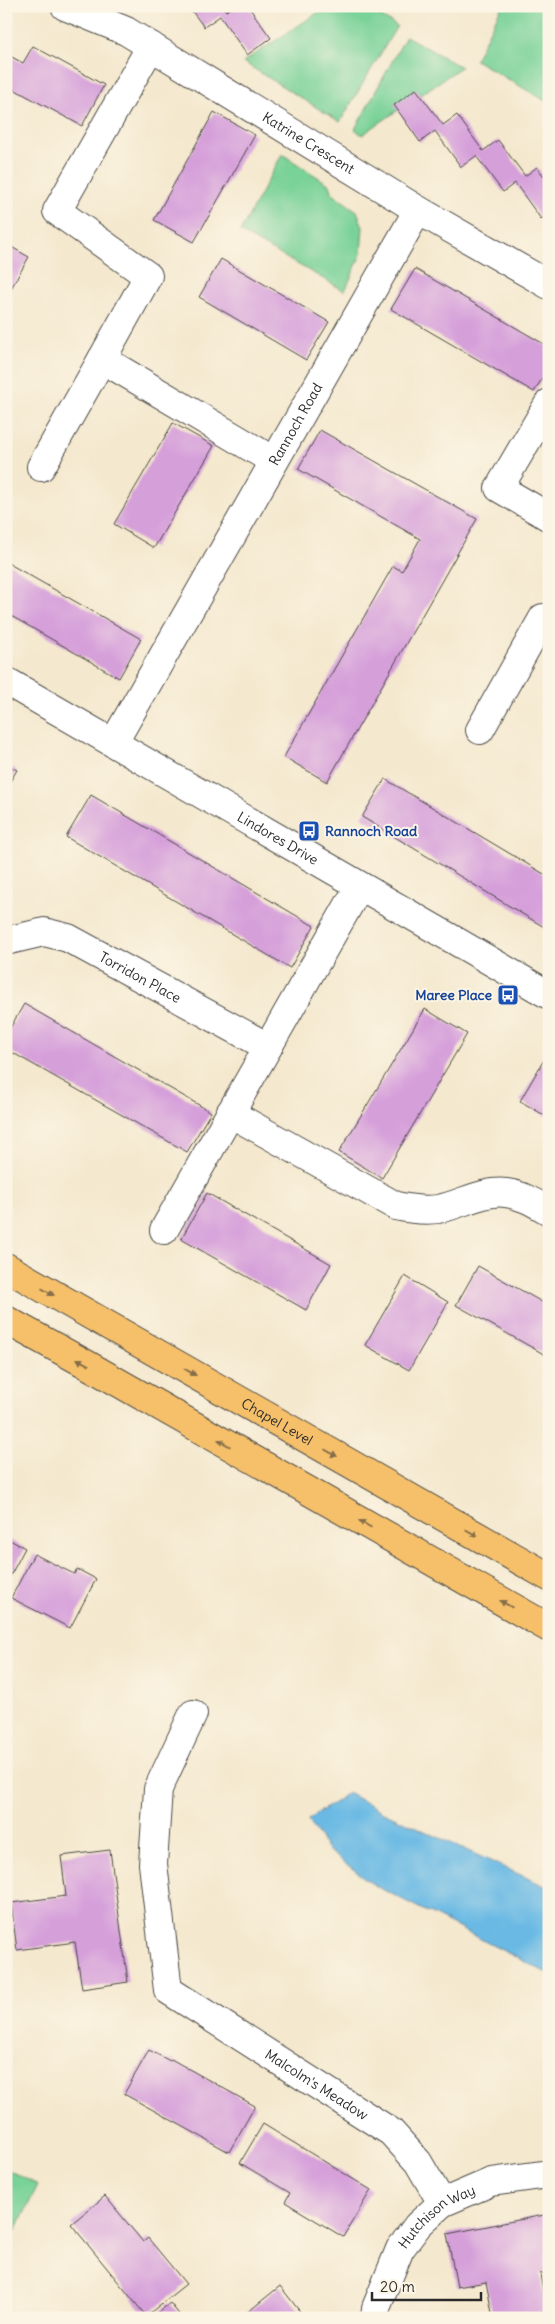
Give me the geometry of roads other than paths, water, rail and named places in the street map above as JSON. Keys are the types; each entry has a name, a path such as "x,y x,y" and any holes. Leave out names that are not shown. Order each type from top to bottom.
{"main road":[{"name":"Chapel Level","path":"6,1267 549,1577"},
{"path":"6,1320 549,1628"}],"street":[{"name":"Katrine Crescent","path":"64,6 126,31 418,210 549,285"},
{"path":"41,467 148,276 57,211 151,46"},
{"name":"Rannoch Road","path":"114,742 418,210"},
{"path":"102,359 274,461"},
{"path":"549,403 499,488 549,517"},
{"path":"480,730 547,616"},
{"name":"Lindores Drive","path":"6,681 114,742 359,887 549,995"},
{"path":"164,1230 359,887"},
{"name":"Torridon Place","path":"6,941 44,932 68,938 268,1048"},
{"path":"230,1113 396,1206 419,1211 440,1208 490,1193 506,1193 528,1199 549,1211"},
{"name":"Malcolm's Meadow","path":"193,1714 158,1789 153,1864 168,1990 391,2132 418,2162 442,2203"},
{"name":"Hutchison Way","path":"375,2318 376,2308 400,2249 418,2225 442,2203 491,2182 549,2174"}],"water":[{"path":"348,1793 381,1811 549,1888 549,1974 374,1885 328,1850 308,1820"}],"place":[{"name":"Rannoch Road","path":"309,831"},
{"name":"Maree Place","path":"508,995"}]}
